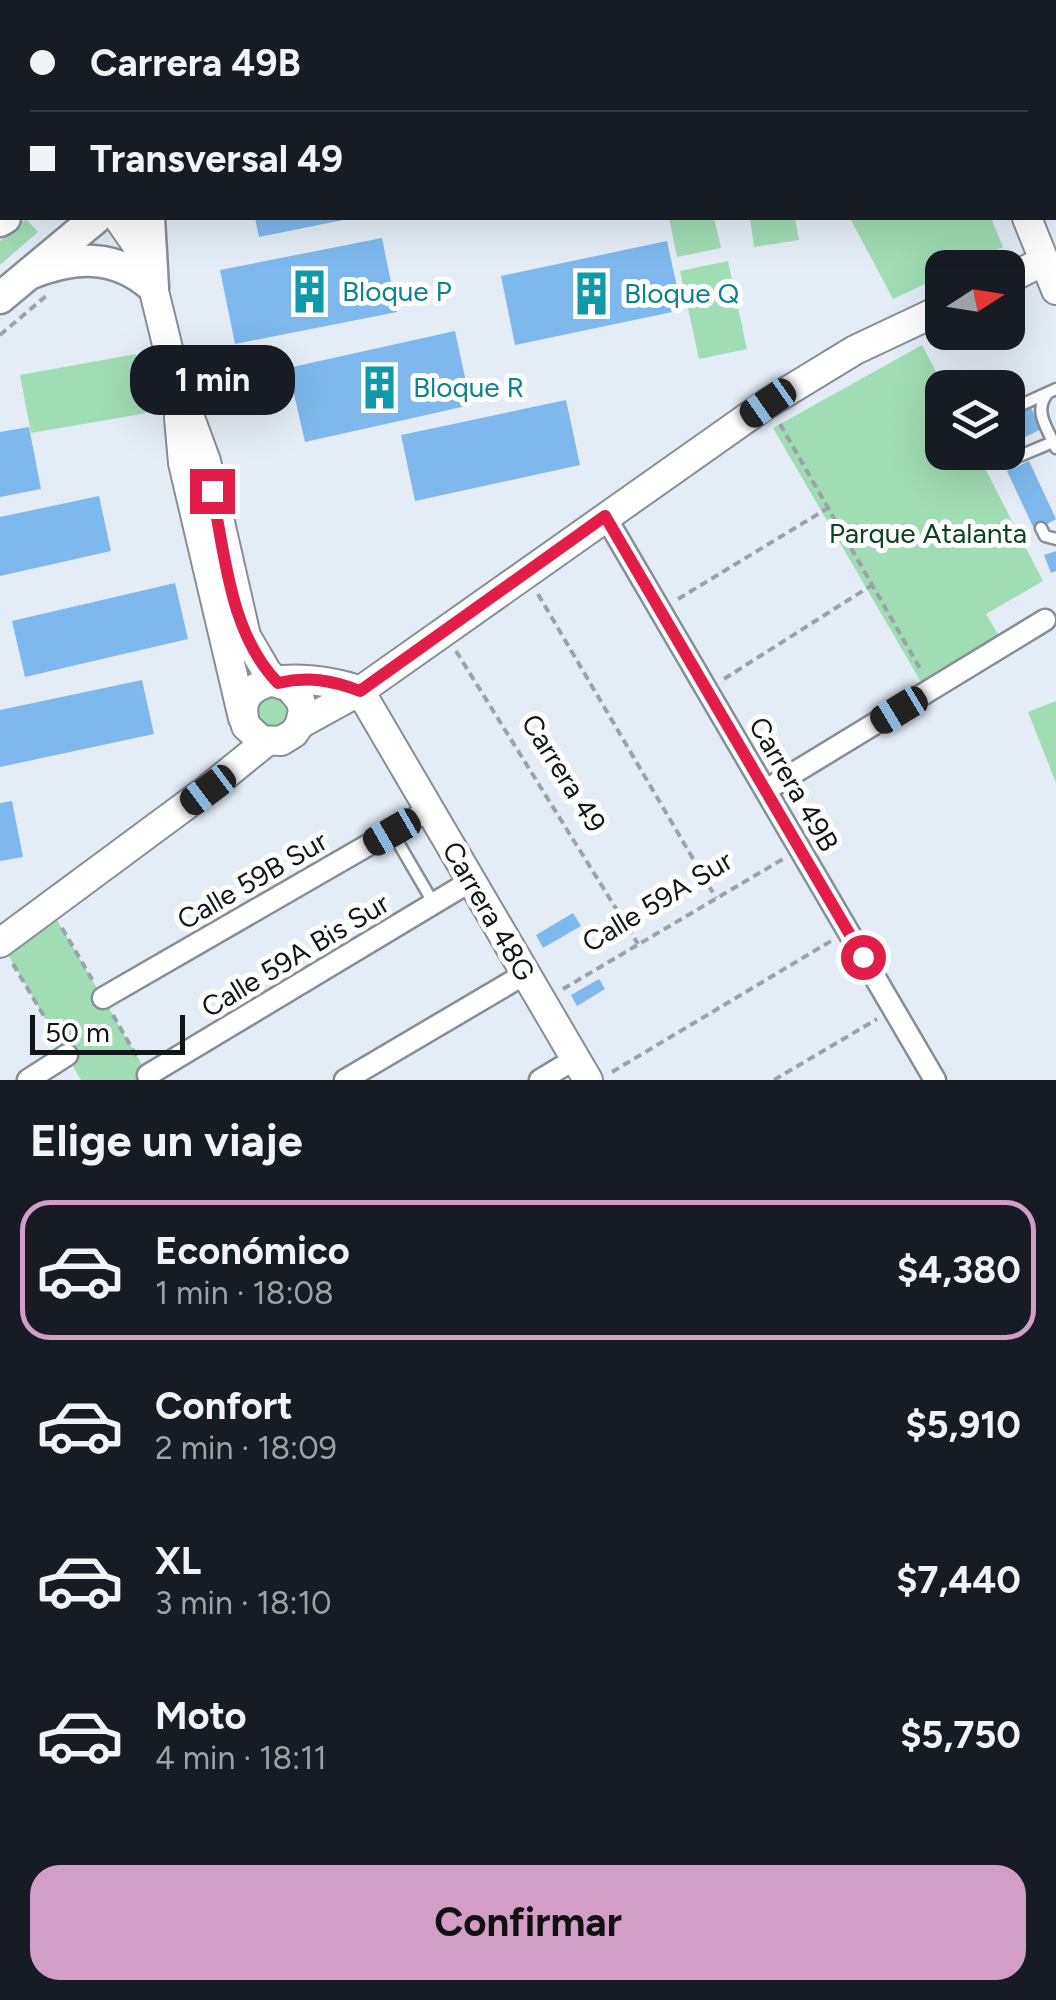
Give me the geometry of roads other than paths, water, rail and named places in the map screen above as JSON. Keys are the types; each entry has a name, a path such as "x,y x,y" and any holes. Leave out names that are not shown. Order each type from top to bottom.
{"main road":[{"path":"40,283 94,220"},
{"path":"148,220 153,287"},
{"path":"0,298 40,283 70,260 94,259 126,268 153,287"}],"street":[{"path":"119,220 136,244 153,287 176,377 206,461 215,552 244,718 250,732 266,742"},
{"path":"1028,220 1056,290"},
{"path":"1025,270 1044,261"},
{"path":"0,943 208,790 266,742 288,738 300,724 360,691 768,403 855,350 925,317"},
{"name":"Carrera 49B","path":"605,516 936,1080"},
{"path":"215,552 250,646 278,683 289,687 300,700 300,724"},
{"path":"766,790 1045,620"},
{"path":"208,790 244,718 244,703 253,690 266,683 320,680 339,682 360,691"},
{"name":"Carrera 48G","path":"360,691 581,1070"},
{"name":"Calle 59B Sur","path":"103,998 430,810"},
{"name":"Calle 59A Bis Sur","path":"148,1076 471,881"},
{"path":"345,1080 525,974"},
{"path":"28,1080 66,1055"},
{"path":"540,1080 581,1070"}],"lane":[{"path":"1025,403 1051,392"},
{"path":"1025,455 1055,445 1040,412 1040,404 1051,392"},
{"path":"1042,528 1045,536 1056,539"},
{"path":"392,832 434,904"}],"place":[{"name":"Bloque P","path":"309,291"},
{"name":"Bloque Q","path":"591,293"},
{"name":"Bloque R","path":"380,387"}],"park label":[{"name":"Parque Atalanta","path":"928,533"}]}
